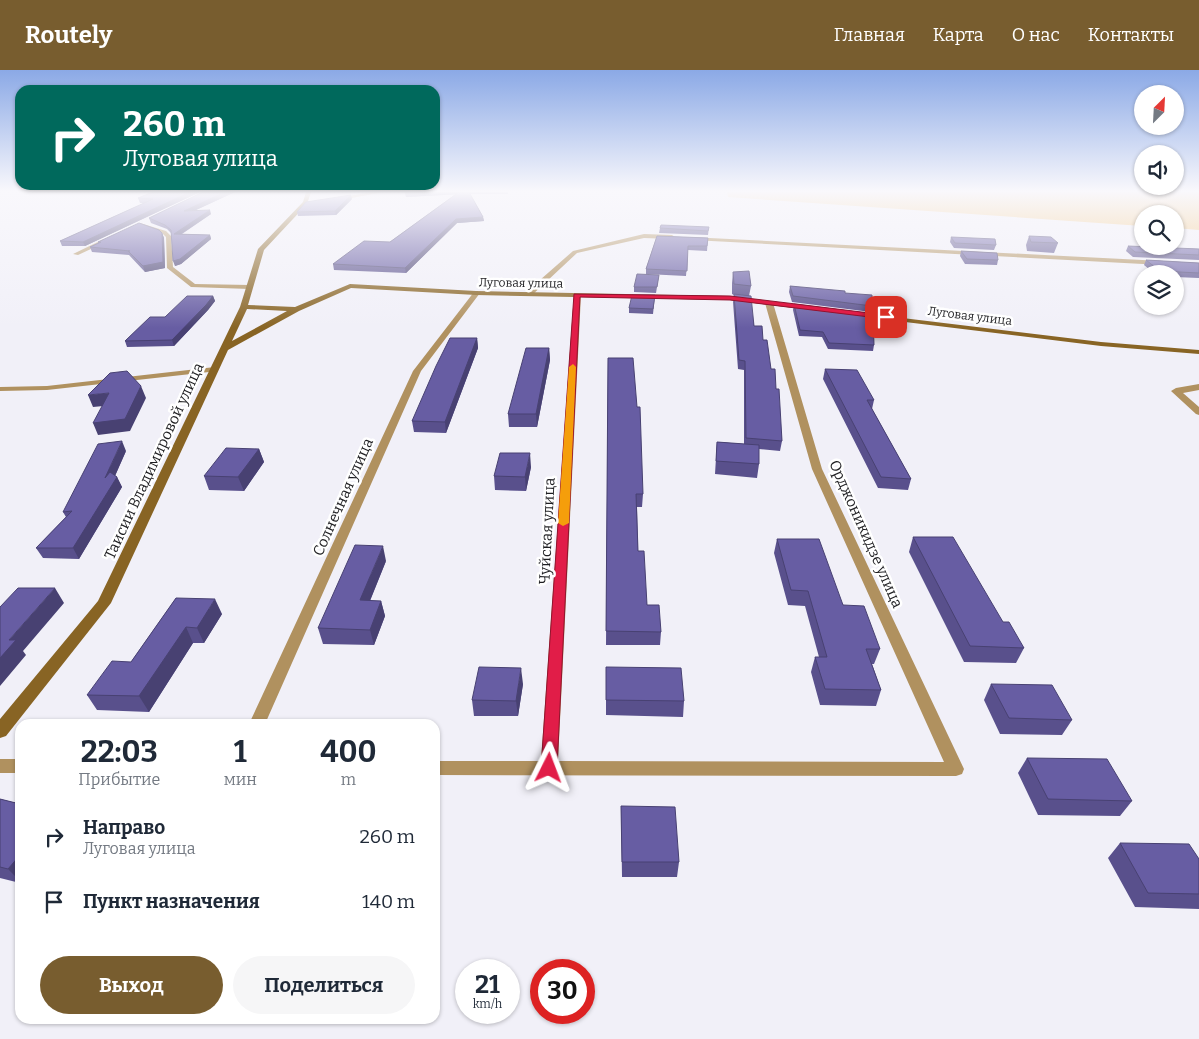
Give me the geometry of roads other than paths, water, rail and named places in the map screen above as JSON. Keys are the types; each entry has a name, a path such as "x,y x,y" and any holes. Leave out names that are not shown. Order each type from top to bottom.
{"street":[{"path":"169,237 170,268 193,286 250,287"},
{"name":"Таисии Владимировой улица","path":"0,731 104,603 244,307 261,249 273,237"},
{"path":"528,294 575,252 639,237"},
{"path":"668,237 1169,263"},
{"path":"76,254 109,239"},
{"name":"Луговая улица","path":"296,308 350,286 476,293 730,298 818,309"},
{"name":"Солнечная улица","path":"259,719 417,370 476,293"},
{"name":"Чуйская улица","path":"549,768 577,295"},
{"name":"Орджоникидзе улица","path":"549,768 956,769 818,469 769,303"},
{"path":"244,307 296,308"},
{"path":"225,348 296,308"},
{"name":"Луговая улица","path":"847,312 1101,344 1199,352"},
{"path":"1199,387 1176,391 1199,412"},
{"path":"0,766 15,766"},
{"path":"440,768 549,768"}],"lane":[{"path":"0,389 47,388 215,368"}]}
